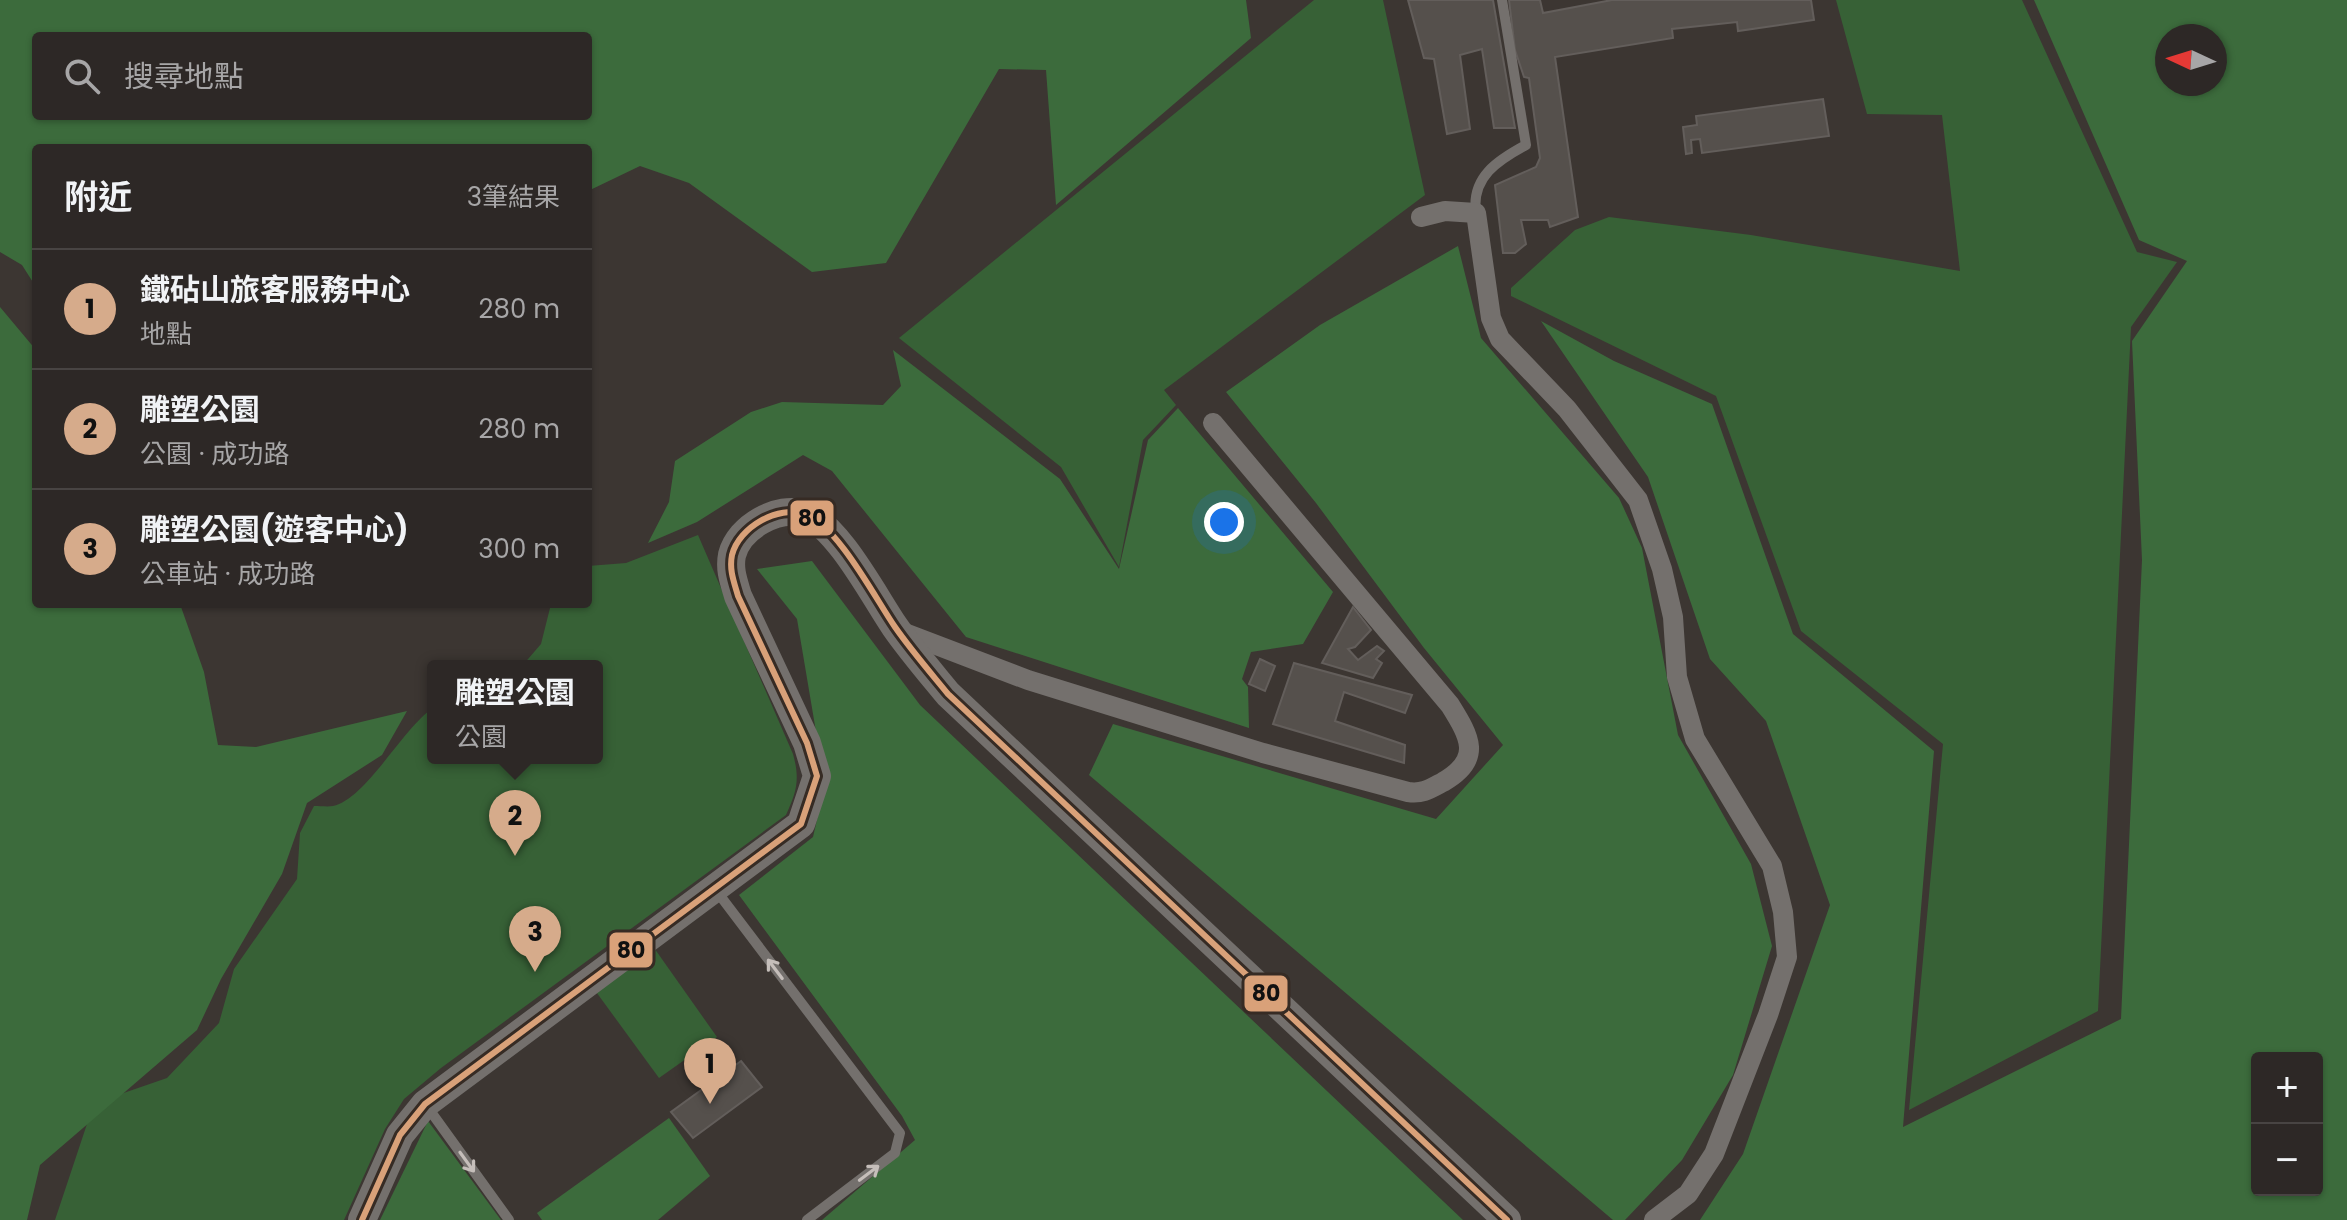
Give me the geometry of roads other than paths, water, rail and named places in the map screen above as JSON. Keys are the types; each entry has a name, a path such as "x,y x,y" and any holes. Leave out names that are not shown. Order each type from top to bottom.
{"street":[{"path":"1421,217 1445,211 1476,213 1491,318 1500,339 1567,409 1638,500 1662,569 1670,605 1677,677 1695,739 1772,866 1783,912 1787,957 1714,1154 1688,1194 1654,1220"},
{"path":"897,630 1028,680 1263,753 1408,792 1422,794 1460,772 1470,752 1468,733 1450,705 1213,423"},
{"path":"362,1220 400,1135 425,1104 801,824 817,776 807,743 738,596 731,571 737,541 749,529 776,514 797,512 808,515 838,541 897,630 948,694 1507,1220"}],"lane":[{"path":"1476,213 1474,199 1481,177 1507,155 1526,145 1502,0"},
{"path":"714,888 900,1133 895,1153 807,1220"},
{"path":"425,1104 509,1220"}],"place":[{"name":"雕塑公園","path":"515,856"},
{"name":"雕塑公園(遊客中心)","path":"535,972"},
{"name":"鐵砧山旅客服務中心","path":"710,1104"}]}
